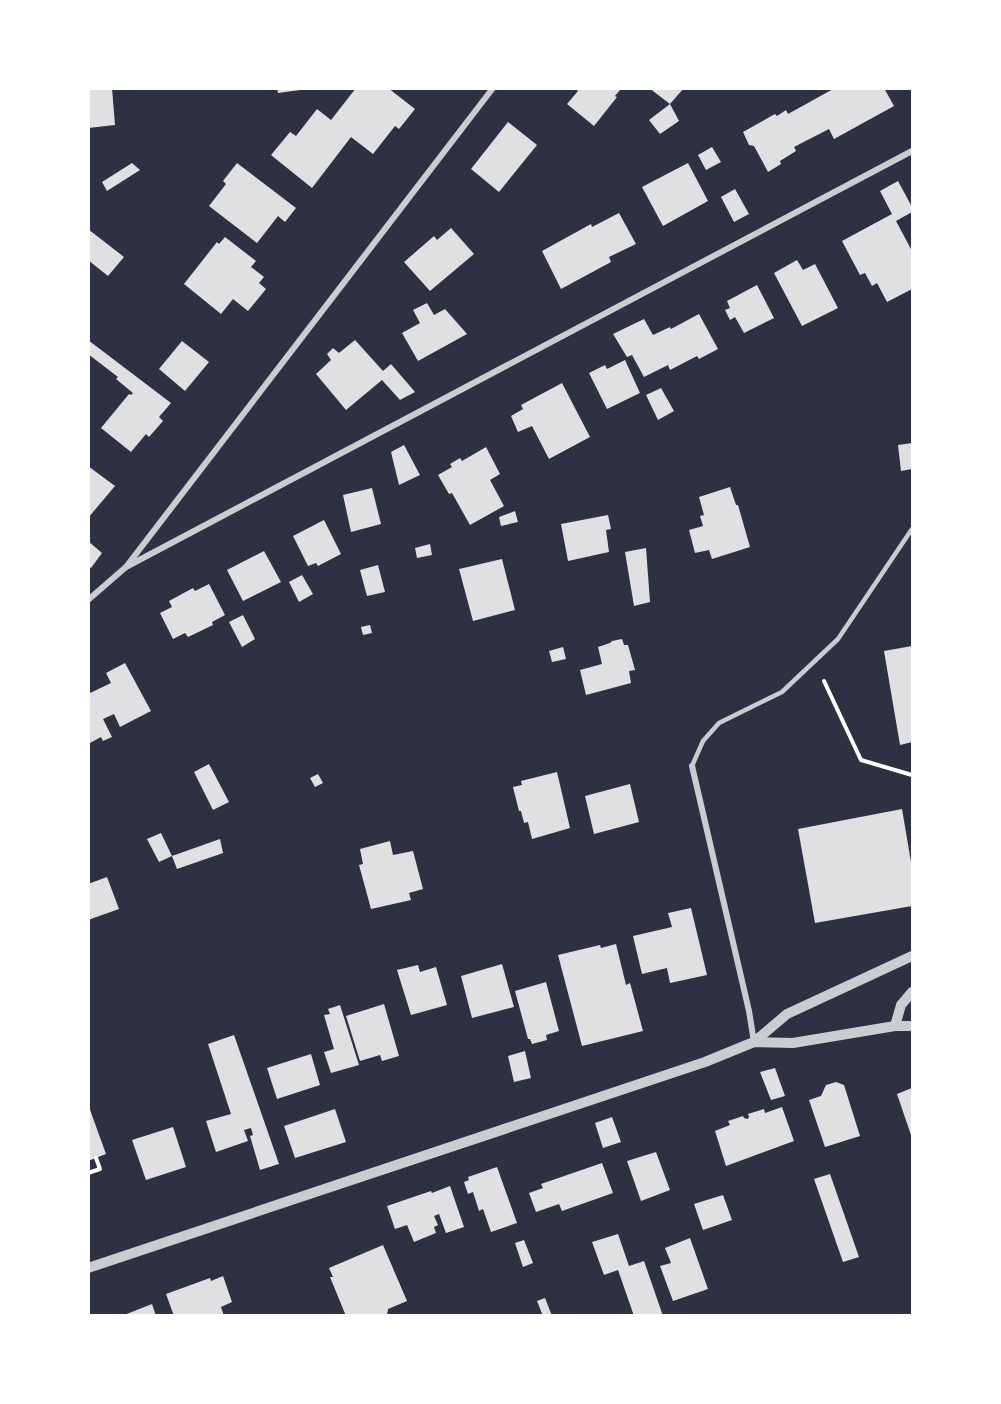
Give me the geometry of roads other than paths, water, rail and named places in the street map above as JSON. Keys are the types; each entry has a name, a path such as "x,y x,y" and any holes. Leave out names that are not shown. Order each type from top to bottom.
{"street":[{"path":"88,600 126,567 493,88"},
{"path":"126,567 912,151"},
{"path":"692,766 749,1011 754,1042"},
{"path":"88,1268 705,1062 754,1042 787,1014 912,956"},
{"path":"895,1026 901,1005 912,992"},
{"path":"754,1042 793,1043 895,1026 912,1026"}],"lane":[{"path":"692,766 703,741 719,723 782,692 838,639 912,529"}]}
